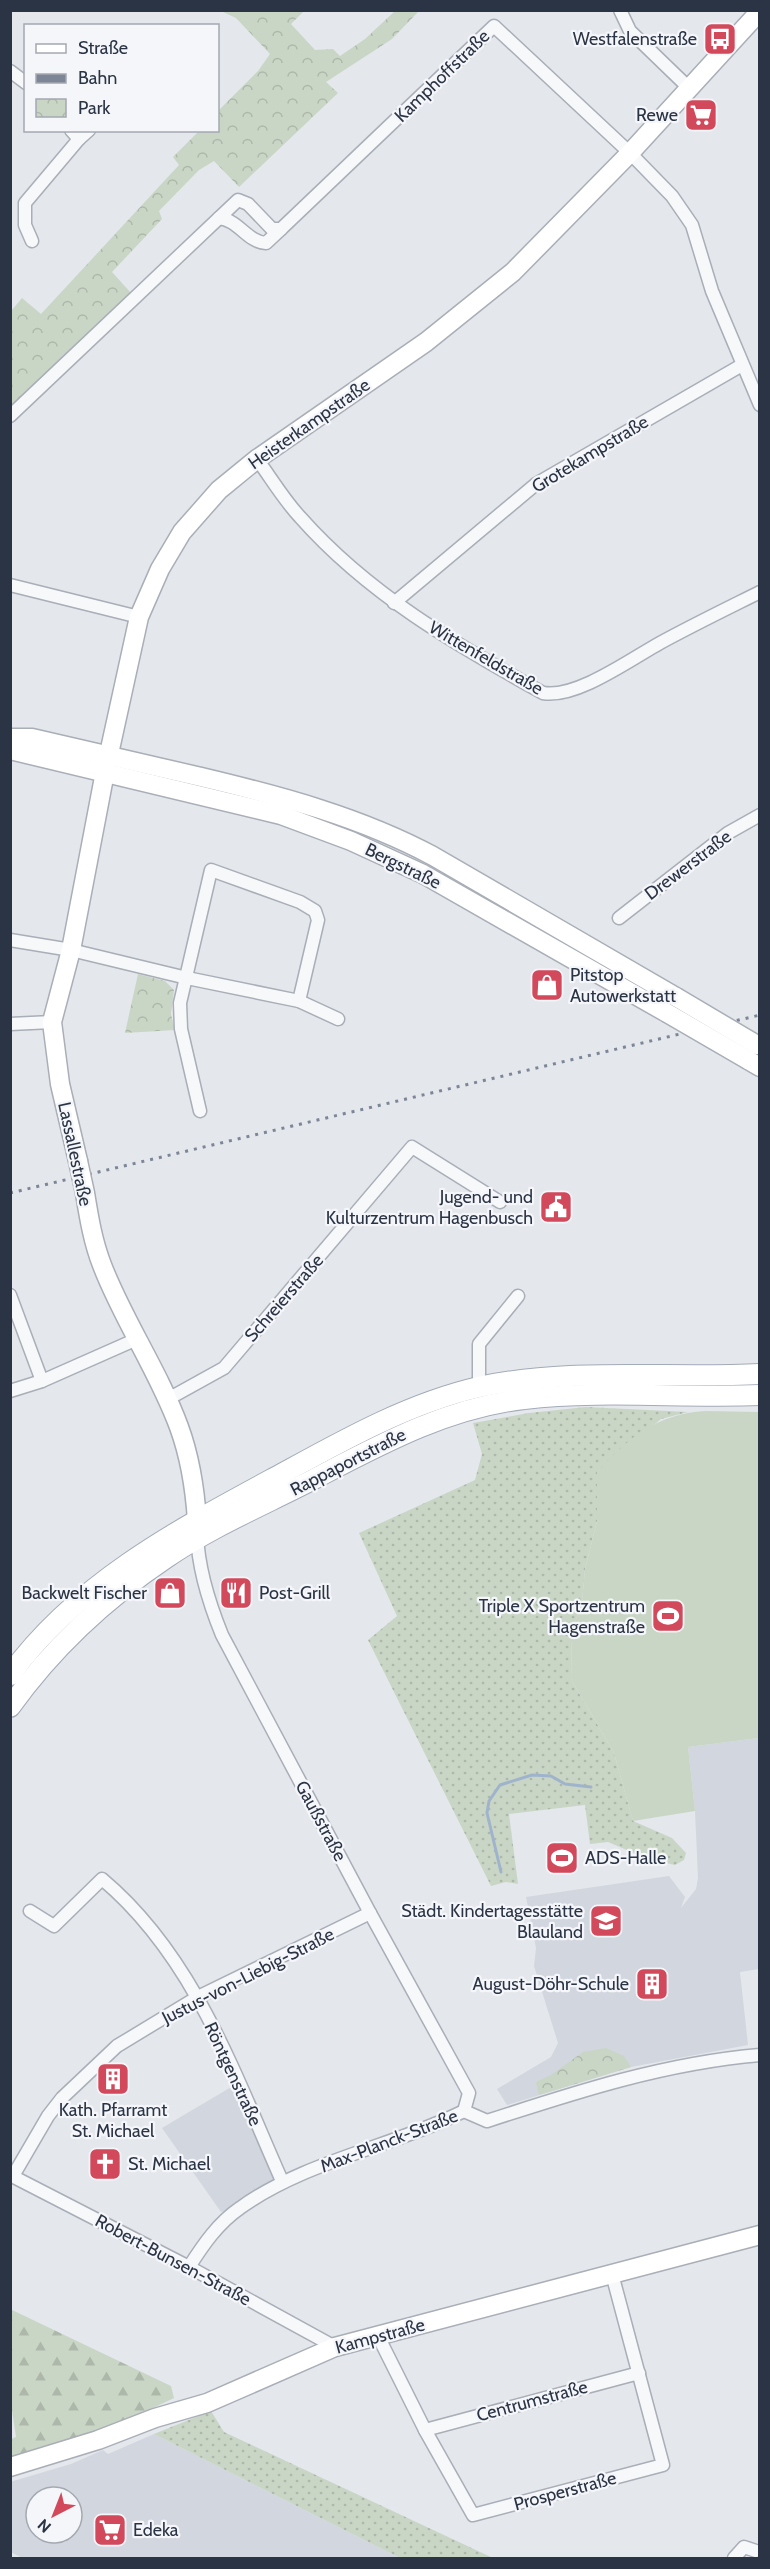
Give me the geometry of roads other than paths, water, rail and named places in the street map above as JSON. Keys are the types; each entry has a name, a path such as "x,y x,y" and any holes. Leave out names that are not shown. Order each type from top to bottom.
{"main road":[{"name":"Rappaportstraße","path":"10,1707 65,1640 102,1605 167,1557 197,1530 358,1432 439,1399 479,1387 553,1377 687,1377 759,1374"},
{"name":"Rappaportstraße","path":"10,1675 83,1597 165,1537 197,1530 405,1432 463,1411 524,1399 589,1395 759,1395"}],"street":[{"path":"620,10 630,31 690,89"},
{"name":"Heisterkampstraße","path":"107,764 139,617 160,569 182,532 219,490 256,459 426,342 513,272 630,153 759,11"},
{"name":"Kamphoffstraße","path":"219,218 232,221 257,243 266,243 494,26 630,153"},
{"path":"10,70 24,81"},
{"path":"32,241 25,225 25,203 75,135"},
{"path":"630,153 672,196 692,225 712,291 759,405"},
{"path":"10,416 238,200 248,204 272,229 280,229"},
{"name":"Grotekampstraße","path":"393,603 536,484 742,365"},
{"name":"Wittenfeldstraße","path":"256,459 299,517 350,568 393,603 466,650 543,693 554,695 602,678 660,643 759,592"},
{"path":"10,585 139,617"},
{"name":"Bergstraße","path":"10,738 32,738 107,764 281,815 394,858 671,1005 756,1055"},
{"name":"Bergstraße","path":"10,750 107,764"},
{"name":"Lassallestraße","path":"107,764 71,950 52,1022 60,1084 85,1193 91,1230 102,1266 180,1428 195,1484 197,1530"},
{"name":"Drewerstraße","path":"619,918 728,833 759,815"},
{"path":"200,1111 181,1029 180,1003 211,870 300,902 315,911 318,920 299,1001"},
{"path":"10,940 71,950 187,978 299,1001 338,1019"},
{"path":"10,1024 52,1022"},
{"name":"Schreierstraße","path":"168,1399 224,1368 412,1147 500,1202"},
{"path":"10,1295 42,1381"},
{"path":"479,1387 479,1344 518,1296"},
{"path":"10,1391 42,1381 137,1339"},
{"name":"Gaußstraße","path":"197,1530 198,1559 213,1614 222,1635 469,2093 464,2111"},
{"name":"Röntgenstraße","path":"30,1911 54,1926 102,1879 125,1898 163,1944 198,1998 282,2181"},
{"name":"Justus-von-Liebig-Straße","path":"12,2176 48,2116 62,2098 117,2046 198,1998 370,1913"},
{"name":"Max-Planck-Straße","path":"189,2267 209,2237 238,2209 282,2181 437,2125 464,2111 487,2121 635,2075 710,2060 759,2055"},
{"name":"Robert-Bunsen-Straße","path":"12,2176 189,2267 335,2347"},
{"name":"Kampstraße","path":"10,2467 98,2440 155,2418 207,2403 335,2347 759,2235"},
{"name":"Prosperstraße","path":"378,2336 425,2430 473,2515 663,2465 612,2274"},
{"name":"Centrumstraße","path":"425,2430 639,2373"},
{"path":"734,2559 744,2547 758,2552"}],"waterway":[{"path":"501,1872 487,1813 489,1801 500,1785 532,1775 551,1776 565,1784 591,1787"}],"railway":[{"path":"10,1193 760,1015"}],"place":[{"name":"Westfalenstraße","path":"720,39"},
{"name":"Rewe","path":"701,115"},
{"name":"Pitstop Autowerkstatt","path":"547,985"},
{"name":"Jugend- und Kulturzentrum Hagenbusch","path":"556,1207"},
{"name":"Backwelt Fischer","path":"170,1593"},
{"name":"Post-Grill","path":"236,1593"},
{"name":"Triple X Sportzentrum Hagenstraße","path":"668,1616"},
{"name":"ADS-Halle","path":"562,1858"},
{"name":"Städt. Kindertagesstätte Blauland","path":"606,1921"},
{"name":"August-Döhr-Schule","path":"652,1984"},
{"name":"Kath. Pfarramt St. Michael","path":"113,2079"},
{"name":"St. Michael","path":"105,2164"},
{"name":"Edeka","path":"110,2530"}]}
